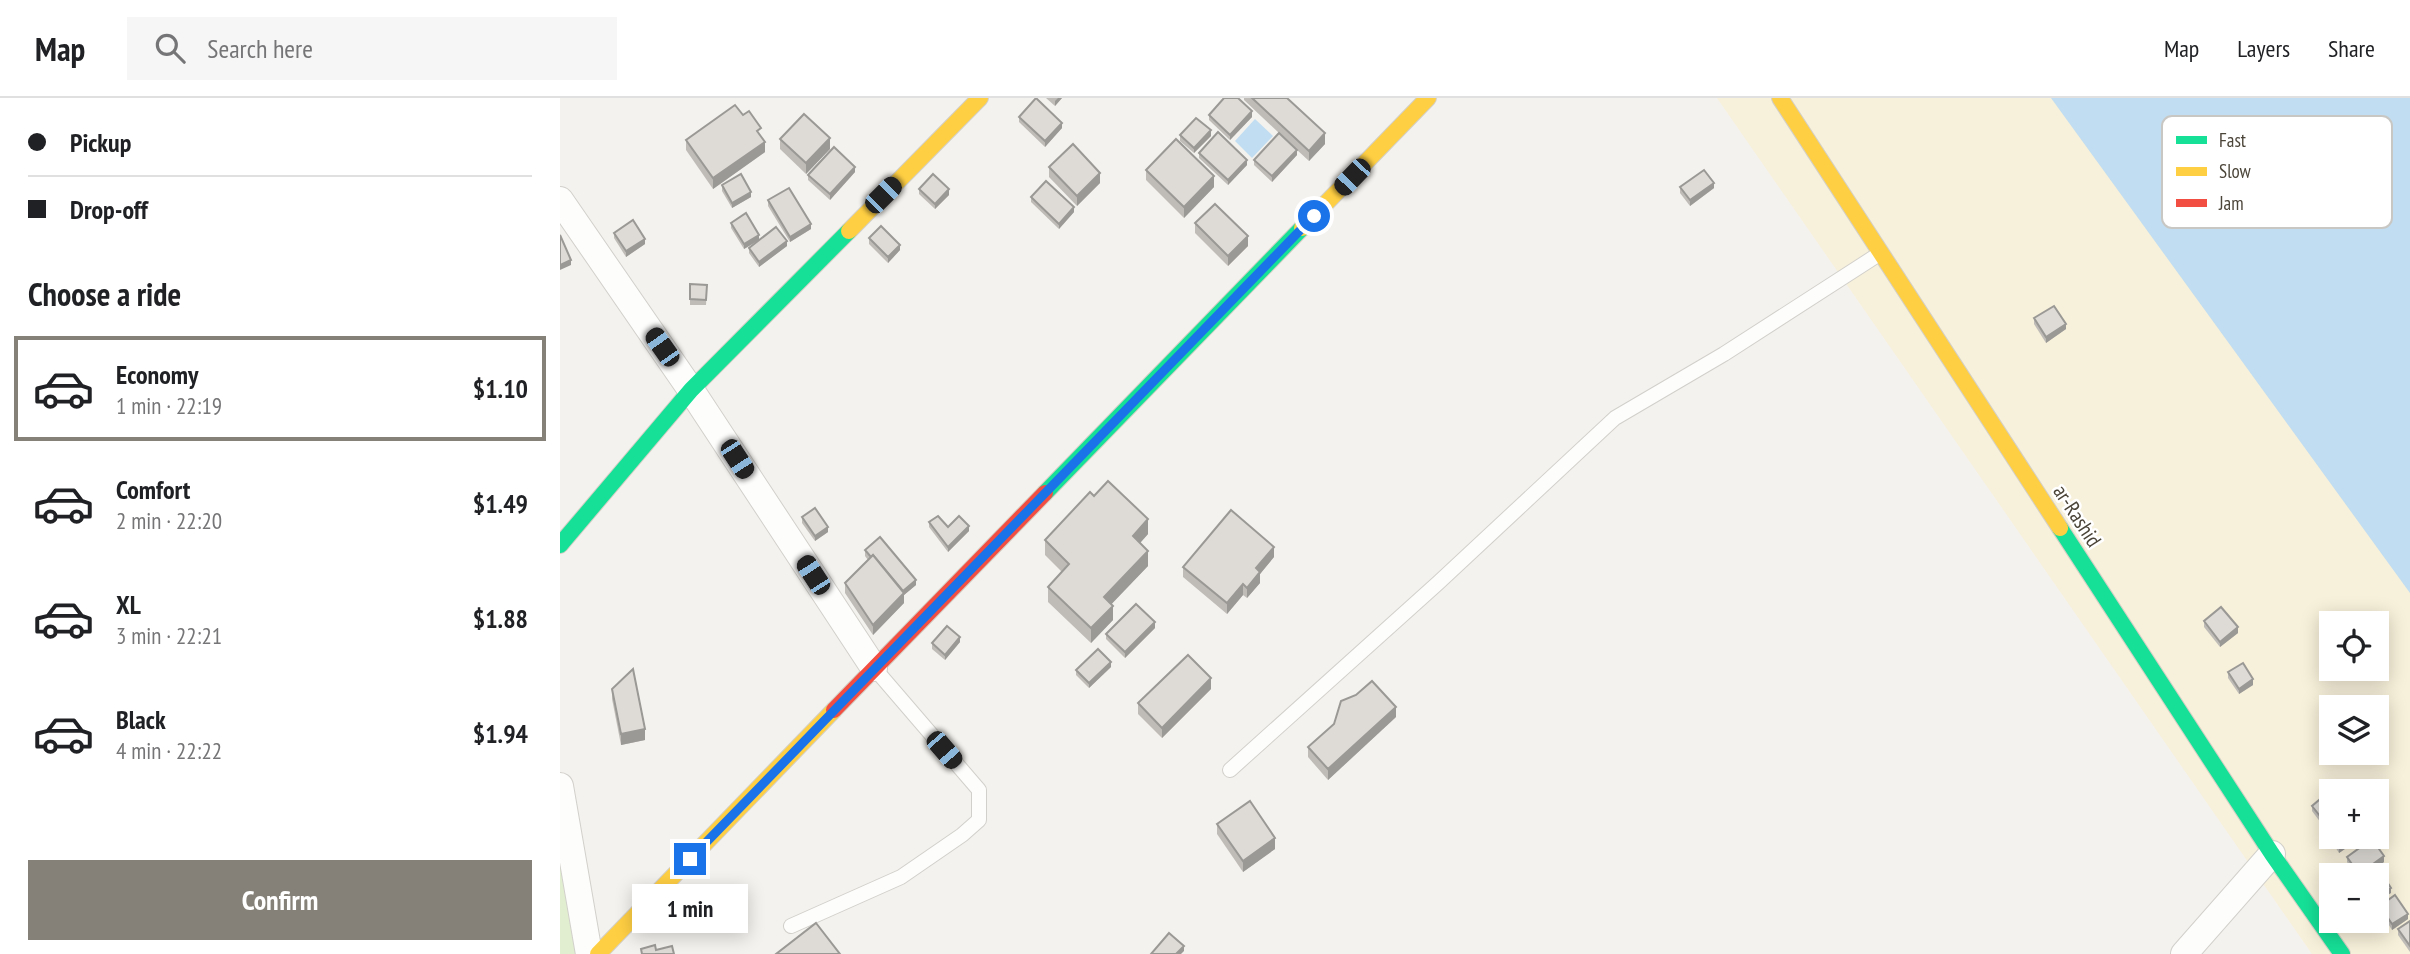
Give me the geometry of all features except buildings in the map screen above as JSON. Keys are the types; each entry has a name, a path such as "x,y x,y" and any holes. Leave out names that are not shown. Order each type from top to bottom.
{"street":[{"path":"560,545 691,390 980,98"},
{"path":"597,954 1428,98"},
{"name":"ar-Rashid","path":"1780,98 2272,853 2342,954"},
{"path":"560,200 691,390 874,668"},
{"path":"560,786 589,954"},
{"path":"2184,954 2272,853"}],"lane":[{"path":"1230,771 1615,418 1724,354 1880,254"},
{"path":"792,926 901,877 979,820 979,790 874,668"}],"green space":[{"path":"560,862 576,954 560,954"}],"sand":[{"path":"1717,98 2130,98 2162,142 2162,228 2225,228 2410,481 2410,954 2312,954"}],"water":[{"path":"2051,98 2410,98 2410,593"},
{"path":"1255,119 1273,136 1252,158 1235,141"}],"traffic: fast":[{"path":"1045,493 1302,228"},
{"path":"560,545 691,390 849,231"},
{"path":"2060,528 2272,854 2342,954"}],"traffic: slow":[{"path":"849,231 980,98"},
{"path":"1302,228 1428,98"},
{"path":"1780,98 2060,528"},
{"path":"598,954 834,710"}],"traffic: jam":[{"path":"834,710 1045,493"}],"route":[{"path":"690,859 1314,216"}]}
